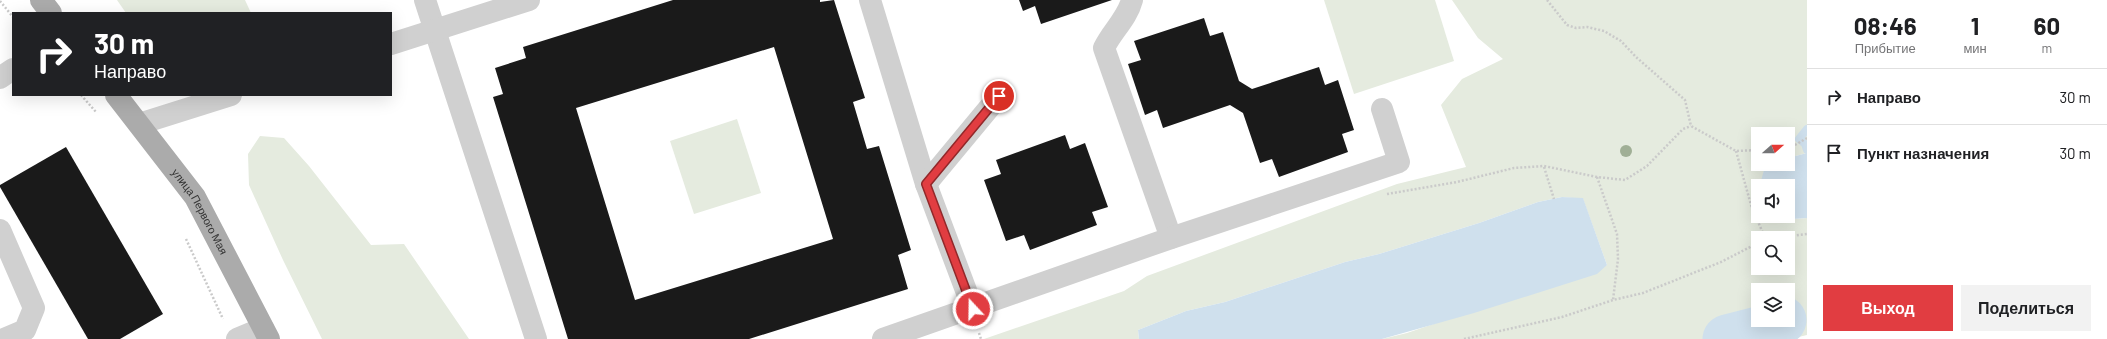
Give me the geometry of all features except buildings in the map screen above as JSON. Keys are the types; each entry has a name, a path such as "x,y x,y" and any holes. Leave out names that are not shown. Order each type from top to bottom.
{"main road":[{"path":"41,0 50,12"},
{"name":"улица Первого Мая","path":"117,96 195,197 266,334"}],"lane":[{"path":"425,0 536,339"},
{"path":"392,44 529,0"},
{"path":"870,0 926,184 973,309"},
{"path":"1132,0 1129,12 1110,36 1104,48 1171,238"},
{"path":"0,78 12,70"},
{"path":"139,124 228,96"},
{"path":"926,184 999,96"},
{"path":"883,339 973,309 1171,238 1399,162 1382,109"},
{"path":"0,230 34,308 25,330 4,339"},
{"path":"231,332 266,334"}],"path":[{"path":"1547,0 1567,25 1576,28 1587,27 1604,31 1621,41 1636,57 1685,100 1692,126 1736,151 1751,150"},
{"path":"0,2 12,16"},
{"path":"82,96 101,118"},
{"path":"1384,195 1457,182 1514,168 1544,166 1597,177 1625,180 1647,166 1683,129 1692,126"},
{"path":"1795,145 1807,138"},
{"path":"1736,151 1751,205 1763,231"},
{"path":"1544,166 1554,199"},
{"path":"1597,177 1617,234 1618,259 1613,300"},
{"path":"184,234 231,332"},
{"path":"1795,236 1807,234"},
{"path":"1464,339 1562,317 1613,300 1642,293 1670,283 1751,246"}],"shaded area":[{"path":"117,0 245,0 251,12 125,12"},
{"path":"1324,0 1435,0 1454,61 1354,94"},
{"path":"1452,0 1807,0 1807,153 1795,156 1795,127 1751,127 1751,171 1764,171 1762,179 1751,179 1751,223 1795,223 1795,219 1807,218 1807,335 1790,339 1382,339 1407,333 1607,265 1583,199 1562,197 1538,202 1479,223 1379,254 1345,262 1225,302 1186,311 1138,330 1139,339 984,339 1124,291 1147,276 1397,184 1466,167 1441,105 1462,79 1503,59 1478,38"},
{"path":"737,119 761,193 694,214 670,141"},
{"path":"260,136 284,138 309,166 371,245 404,244 469,339 322,339 283,260 249,185 248,154"}],"water":[{"path":"1807,153 1807,218 1795,219 1795,179 1762,179 1764,171 1795,171 1795,156"},
{"path":"1562,197 1583,198 1607,265 1597,274 1474,313 1382,339 1139,339 1138,330 1186,311 1225,302 1345,262 1379,254 1479,223 1538,202"}],"waterway":[{"path":"1807,129 1799,139 1805,144 1807,150"},
{"path":"1727,339 1772,327"}],"route":[{"path":"973,309 926,184 999,96"}]}
